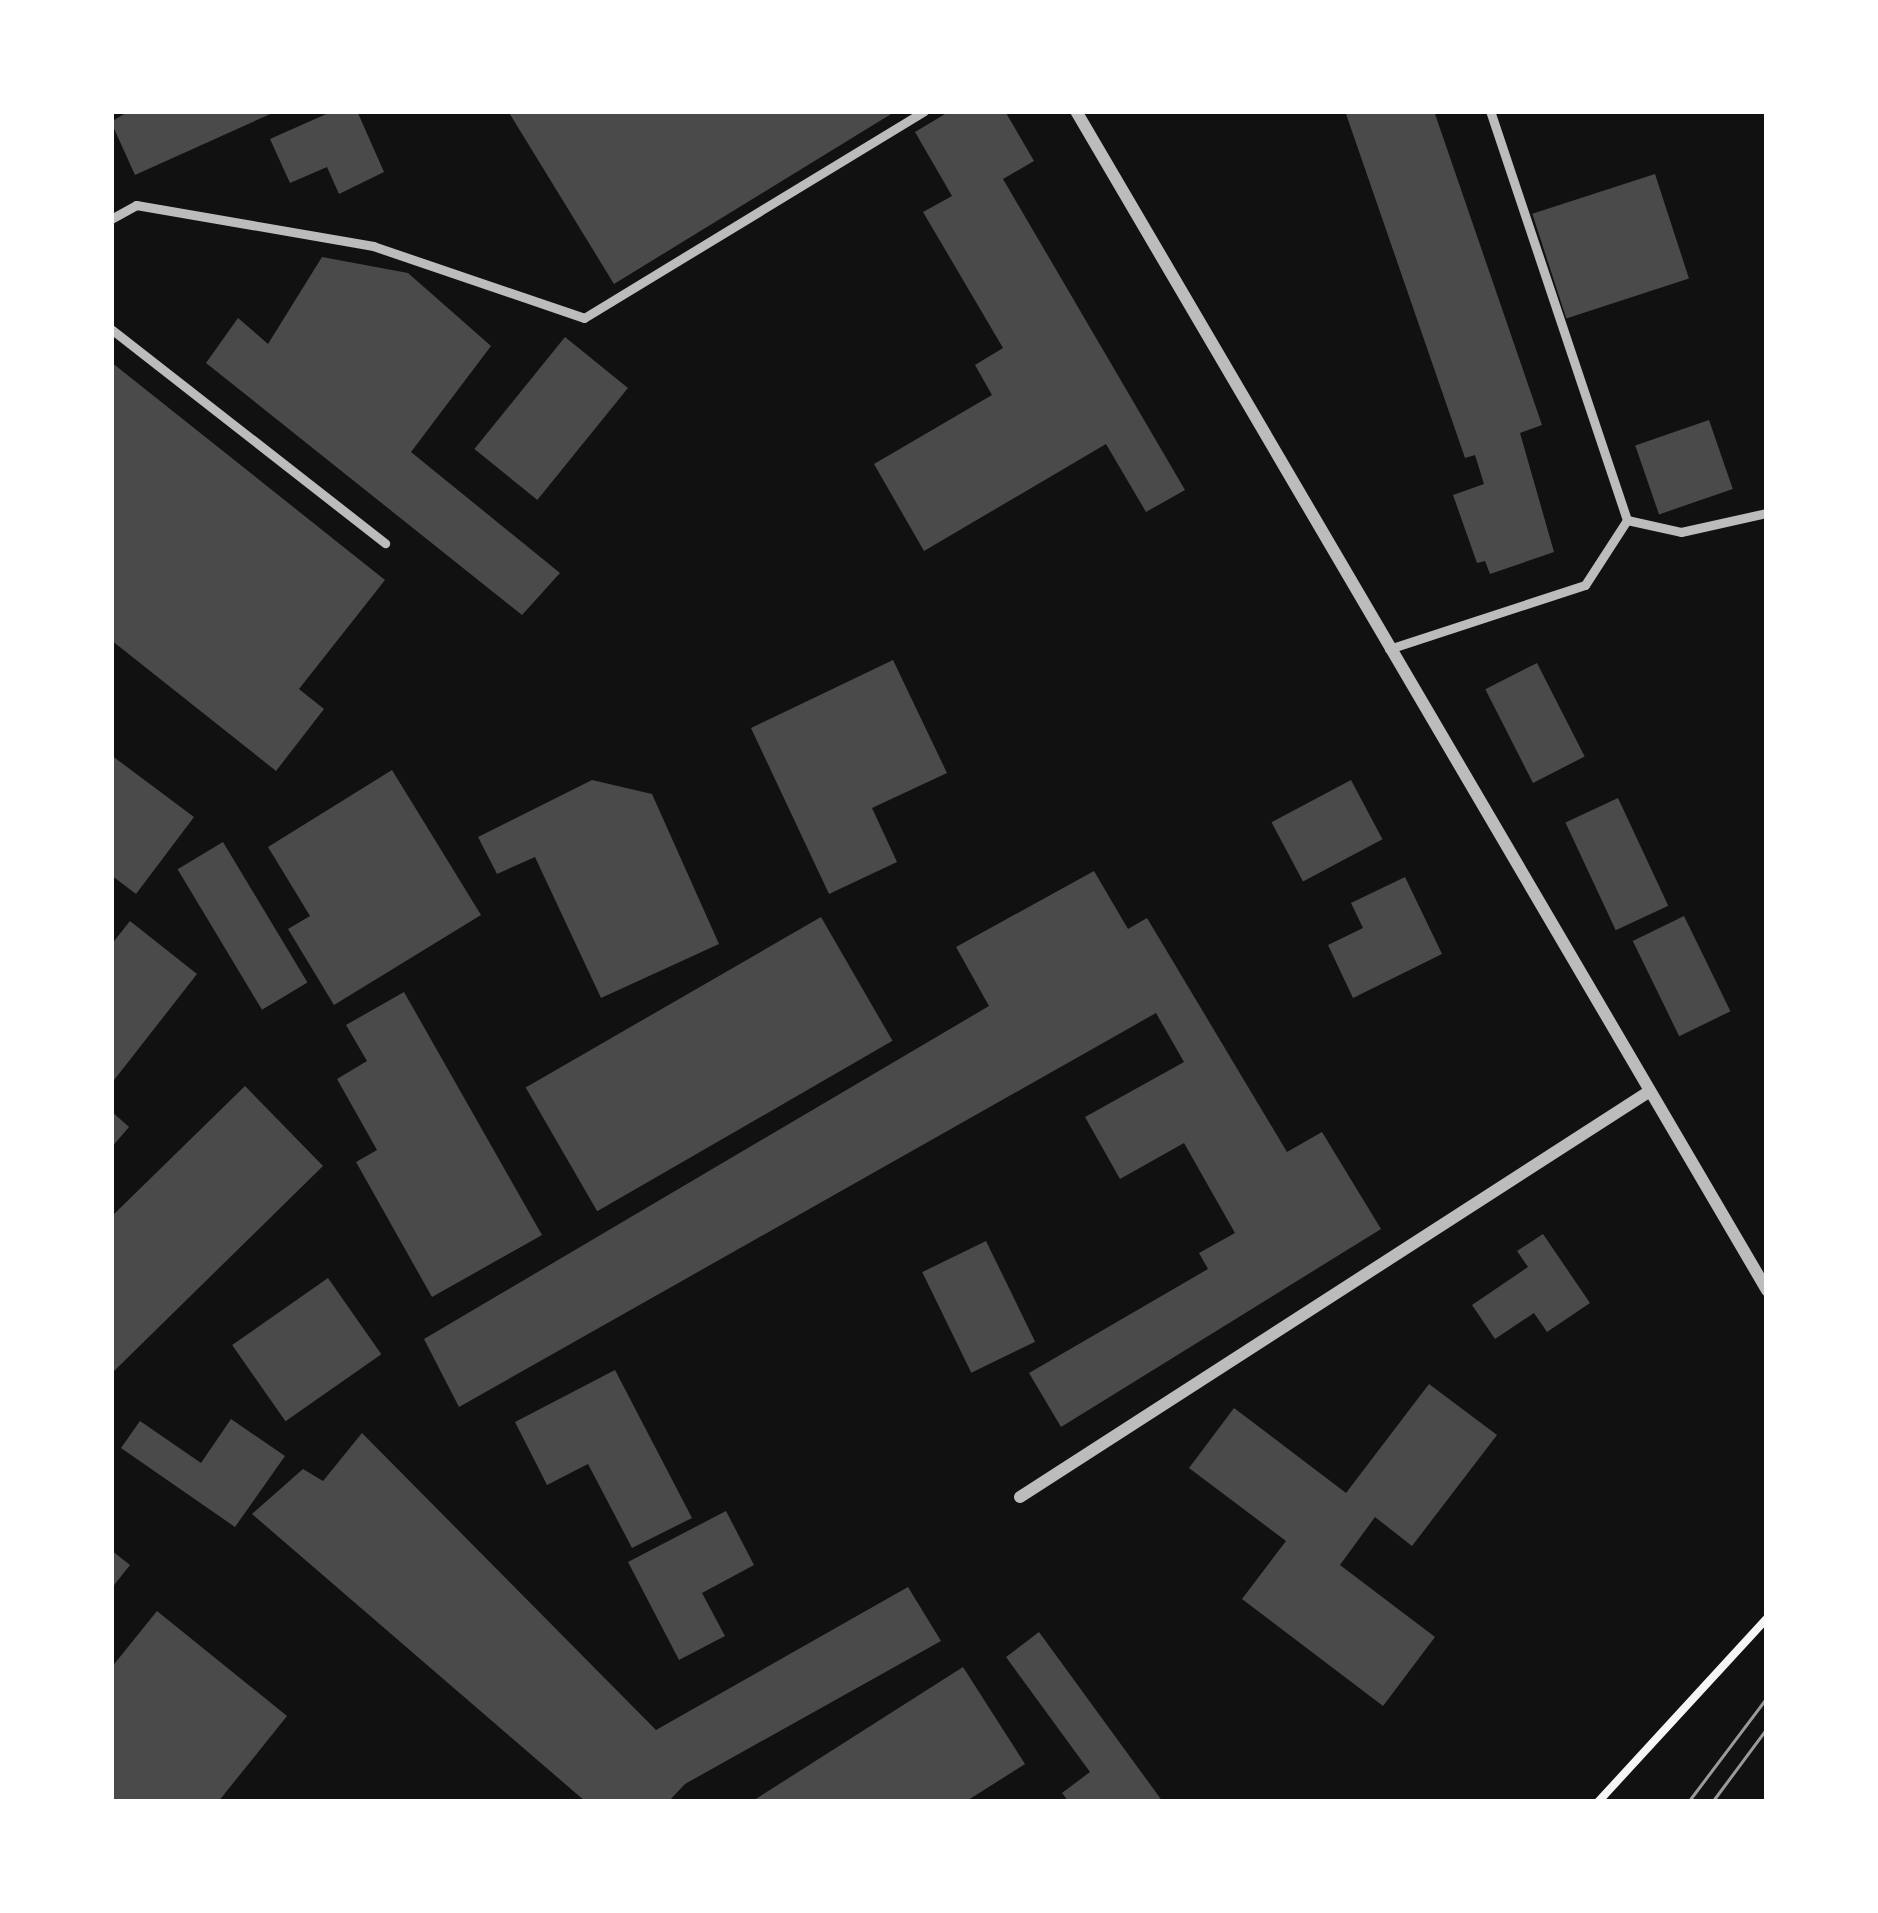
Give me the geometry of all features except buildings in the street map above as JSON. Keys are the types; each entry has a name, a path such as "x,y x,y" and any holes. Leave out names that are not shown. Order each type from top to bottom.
{"street":[{"path":"1076,111 1647,1093 1767,1290"},
{"path":"1021,1496 1647,1093"}],"lane":[{"path":"111,219 136,205 373,246 584,318 924,111"},
{"path":"1490,111 1627,520"},
{"path":"111,329 385,543"},
{"path":"1627,520 1681,532 1767,513"},
{"path":"1389,649 1585,585 1627,520"}],"path":[{"path":"1598,1802 1767,1618"}],"tram line":[{"path":"1688,1802 1767,1697"},
{"path":"1712,1802 1767,1728"}]}
